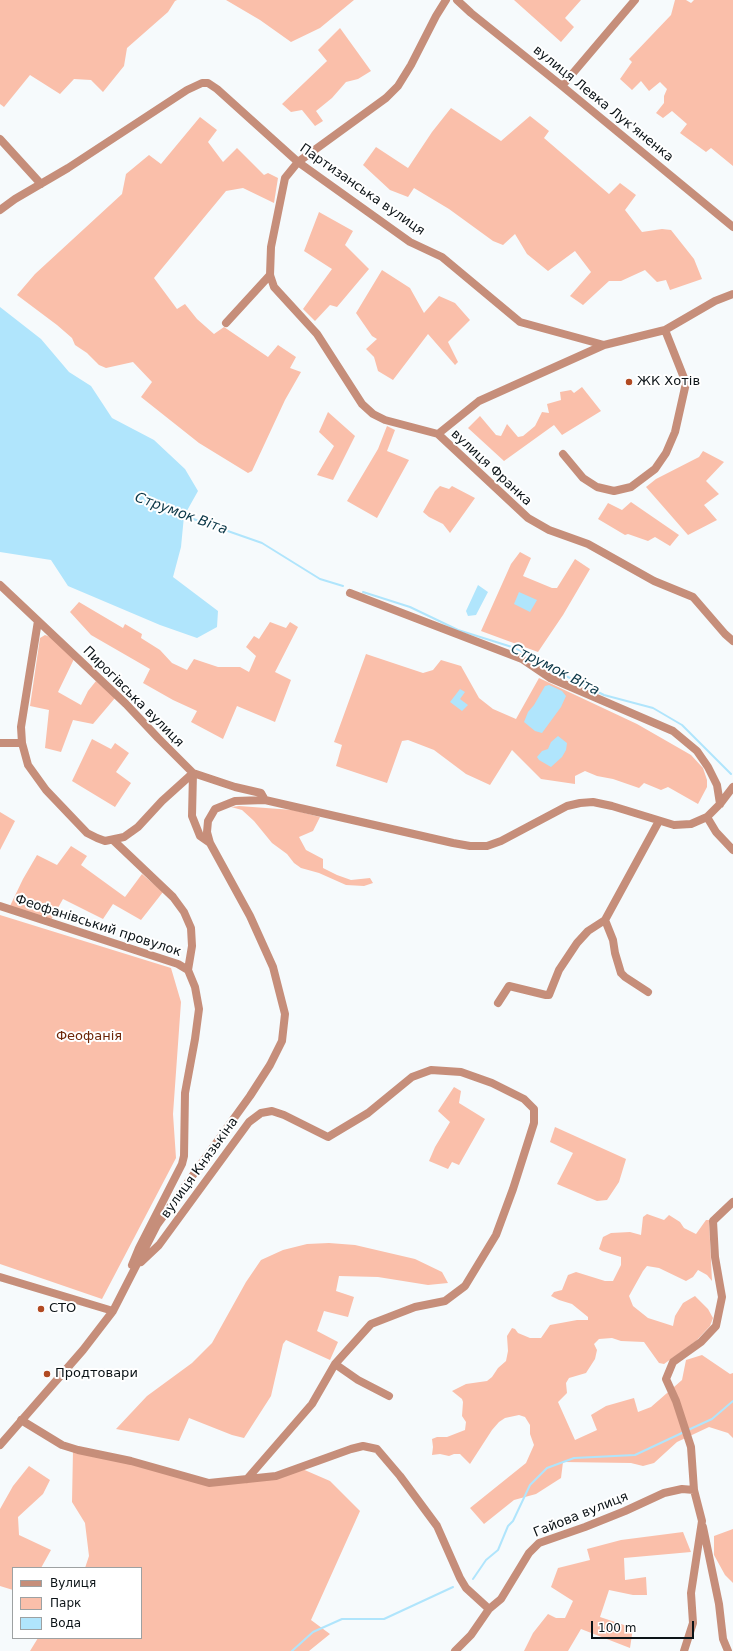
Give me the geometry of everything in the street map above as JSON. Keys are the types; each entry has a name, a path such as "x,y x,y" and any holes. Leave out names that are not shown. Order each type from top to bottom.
{"street":[{"name":"вулиця Франка","path":"446,0 398,86 386,98 298,162 285,178 271,247 270,274 274,287 317,334 362,404 374,414 385,420 438,434 528,518 549,530 588,544 654,581 693,597 725,634 733,640"},
{"name":"вулиця Левка Лук'яненка","path":"457,0 470,13 562,86 733,227"},
{"path":"562,86 635,0"},
{"name":"Партизанська вулиця","path":"0,210 68,168 187,90 202,83 208,83 218,89 298,162 410,242 442,257 520,322 604,345 665,330 715,301 733,294"},
{"path":"0,139 41,184"},
{"path":"226,323 270,274"},
{"path":"563,454 583,478 597,487 614,491 631,487 655,469 666,453 675,432 686,383 665,330"},
{"path":"438,434 479,401 558,367 604,345"},
{"name":"Пирогівська вулиця","path":"0,585 126,704 193,772"},
{"path":"350,593 522,659 550,678 673,731 696,751 708,767 717,785 720,804"},
{"path":"38,621 21,727 22,743 28,765 46,790 88,833 106,841 124,837 138,827 162,801 193,772"},
{"path":"0,743 22,743"},
{"path":"193,772 235,788 261,793 265,800"},
{"path":"193,772 192,816 200,836 210,843"},
{"path":"0,1445 83,1350 113,1311 157,1225 250,1096 270,1065 282,1041 285,1014 273,967 250,916 210,843 207,832 208,821 215,809 235,801 265,800 470,846 487,846 501,842 567,806 580,803 593,802 630,810 659,821 684,825 697,822 707,817 720,804 733,787"},
{"path":"707,817 716,832 733,850"},
{"path":"498,1003 509,986 549,995 560,970 577,943 588,930 605,920 659,821"},
{"path":"113,840 173,898 184,912 191,928 192,946 188,970 195,987 199,1009 185,1093 184,1156 177,1175 138,1248 121,1294"},
{"name":"Феофанівський провулок","path":"0,906 178,964 188,970"},
{"path":"605,920 613,940 621,973 648,992"},
{"name":"вулиця Князькіна","path":"137,1266 159,1245 249,1122 261,1113 272,1111 284,1115 328,1137 368,1113 412,1077 431,1070 461,1072 492,1083 524,1099 534,1109 534,1123 514,1186 496,1235 465,1286 445,1301 415,1307 370,1324 335,1364 312,1404 247,1479"},
{"path":"728,1651 723,1639 719,1604 694,1490 691,1447 681,1416 666,1379 673,1362 701,1342 716,1326 722,1297 715,1257 713,1222 733,1202"},
{"path":"0,1277 113,1311"},
{"path":"335,1364 358,1380 389,1396"},
{"path":"21,1420 62,1445 78,1450 131,1461 209,1483 276,1476 329,1456 363,1446 377,1449 400,1476 437,1526 466,1588 489,1609"},
{"name":"Гайова вулиця","path":"455,1651 471,1635 489,1609 501,1599 529,1553 539,1543 592,1525 664,1493 682,1489 694,1490"},
{"path":"684,1651 693,1622 691,1594 702,1521"}],"green space":[{"path":"0,0 177,0 168,12 127,48 124,66 103,92 91,80 74,79 60,94 30,75 4,107 0,104"},
{"path":"226,0 354,0 320,28 291,42 260,20"},
{"path":"514,0 581,0 565,18 574,27 561,42"},
{"path":"675,0 686,0 691,3 694,0 733,0 733,166 711,148 706,152 680,133 687,124 672,111 663,118 656,113 664,103 664,96 667,89 660,82 649,91 641,81 632,90 620,79 632,62 629,59 671,15"},
{"path":"340,28 371,71 358,79 346,82 332,98 316,111 323,121 315,126 302,110 291,112 282,104 327,61 318,50"},
{"path":"451,108 501,141 530,116 549,131 544,138 609,194 620,183 636,195 625,210 642,232 662,229 671,230 694,259 702,279 670,290 666,280 657,282 645,270 621,281 609,281 583,305 570,296 591,272 575,251 548,271 527,254 515,234 503,245 493,241 449,209 414,188 408,197 390,190 363,165 376,147 408,168 432,132"},
{"path":"200,117 217,130 208,142 223,162 237,148 264,175 268,173 278,178 274,203 243,188 226,191 154,278 177,309 185,304 197,319 214,334 224,327 268,357 278,345 296,357 290,368 301,372 285,400 252,471 248,473 199,443 141,397 152,382 133,362 106,368 99,365 87,353 75,345 72,338 57,325 17,295 35,274 122,194 126,174 149,155 161,164"},
{"path":"319,212 353,231 345,245 369,269 337,307 330,305 315,321 303,309 332,269 304,251"},
{"path":"382,270 410,288 424,313 439,296 455,303 470,320 448,342 458,362 455,365 428,334 393,380 378,371 374,357 366,349 377,339 372,336 356,313"},
{"path":"582,387 601,411 562,435 554,425 504,461 468,428 480,416 496,435 501,436 507,424 518,437 523,436 535,426 542,412 549,413 547,404 561,400 560,392 571,390 574,393"},
{"path":"328,412 355,436 333,480 317,475 334,446 319,432"},
{"path":"387,426 395,430 387,451 409,460 377,518 347,501 378,449"},
{"path":"703,451 724,462 706,481 719,494 704,505 717,520 688,535 646,487 656,479 699,457"},
{"path":"440,486 449,489 452,486 475,498 450,533 443,524 429,517 423,512 435,491"},
{"path":"631,502 679,535 670,546 655,537 648,541 628,534 625,535 598,519 608,503 622,510"},
{"path":"520,552 531,558 523,576 552,588 557,588 575,559 590,569 563,615 538,652 481,631 511,564"},
{"path":"79,602 123,628 125,624 142,634 141,638 160,650 172,663 187,670 194,659 218,667 240,667 249,672 256,656 246,647 254,636 259,639 270,622 286,628 290,622 298,627 275,672 291,680 275,722 237,706 223,739 191,722 197,711 173,700 143,683 150,669 91,635 70,612"},
{"path":"45,635 53,638 74,659 58,692 81,705 88,691 96,681 115,698 93,724 73,720 61,752 45,748 49,710 30,706 40,638"},
{"path":"366,654 423,673 433,670 441,660 461,666 479,698 493,709 516,719 539,678 637,724 691,755 703,768 707,780 707,787 698,804 668,787 661,790 644,783 639,788 585,771 575,776 575,784 541,779 512,750 490,785 466,774 434,750 408,740 402,741 387,783 336,766 342,745 334,742"},
{"path":"92,739 111,749 115,743 129,753 116,772 131,783 115,807 72,781"},
{"path":"239,806 293,810 320,817 313,831 299,837 306,850 323,859 323,868 337,875 351,880 370,878 373,883 364,886 346,885 319,873 301,868 294,863 287,854 272,843 254,821 242,810 231,807"},
{"path":"0,812 15,821 0,850"},
{"path":"71,846 87,856 81,865 125,897 142,874 163,892 141,920 113,904 103,919 63,899 51,920 10,906 37,855 57,865"},
{"name":"Феофанія","path":"0,915 171,968 181,1002 173,1114 176,1158 102,1299 0,1264"},
{"path":"454,1087 461,1091 459,1103 485,1119 459,1165 452,1162 448,1169 429,1161 435,1147 450,1122 438,1111"},
{"path":"555,1127 626,1159 619,1182 607,1200 597,1201 557,1184 573,1153 550,1142"},
{"path":"647,1214 664,1220 669,1215 680,1222 684,1228 696,1234 706,1220 709,1220 712,1281 707,1275 698,1270 693,1277 686,1281 659,1268 647,1266 629,1296 633,1306 648,1318 673,1326 675,1316 683,1303 695,1296 708,1309 713,1318 710,1326 696,1341 664,1364 659,1363 644,1342 621,1341 612,1338 599,1339 594,1344 597,1350 595,1359 586,1373 569,1378 566,1383 567,1393 558,1402 575,1440 597,1430 591,1415 606,1406 634,1398 638,1412 651,1407 682,1380 686,1360 702,1355 730,1374 733,1373 733,1438 728,1433 709,1427 677,1442 654,1463 643,1466 631,1463 563,1462 561,1478 536,1494 514,1500 484,1524 470,1508 526,1463 534,1445 530,1434 530,1425 525,1417 519,1415 505,1418 492,1430 470,1464 460,1454 449,1456 440,1454 432,1455 432,1439 437,1437 447,1437 465,1430 466,1422 462,1416 462,1399 452,1391 466,1384 487,1381 492,1377 498,1368 506,1361 508,1351 507,1336 512,1328 518,1333 530,1338 541,1338 550,1325 577,1320 588,1320 588,1317 572,1304 551,1296 554,1292 562,1290 568,1275 576,1272 605,1281 613,1281 621,1265 621,1257 599,1249 603,1237 611,1233 630,1232 641,1235 643,1217"},
{"path":"329,1243 355,1245 415,1259 442,1272 448,1283 428,1285 378,1277 339,1276 336,1291 354,1297 348,1317 324,1311 317,1331 338,1342 330,1360 286,1340 283,1344 271,1396 244,1438 232,1435 189,1418 179,1441 116,1429 147,1396 192,1363 212,1343 246,1282 261,1260 283,1250 307,1244"},
{"path":"73,1450 214,1485 300,1468 330,1481 360,1511 311,1620 330,1634 309,1651 30,1651 37,1639 142,1639 142,1567 85,1567 89,1556 85,1523 72,1502"},
{"path":"29,1466 50,1480 43,1494 18,1517 19,1535 51,1550 42,1567 12,1567 12,1590 0,1586 0,1509 13,1486"},
{"path":"733,1529 733,1583 725,1575 714,1555 714,1536"},
{"path":"683,1532 691,1552 624,1558 625,1580 646,1577 647,1595 633,1595 609,1590 600,1617 633,1628 630,1648 581,1629 568,1651 524,1651 533,1633 548,1614 556,1618 565,1618 573,1601 551,1587 558,1568 590,1560 587,1549 621,1540"}],"water":[{"path":"0,307 41,339 69,372 91,386 112,418 154,440 185,469 198,491 184,516 181,547 173,577 218,611 217,627 197,638 160,625 68,586 51,560 0,552"},
{"path":"478,585 488,592 476,615 468,616 466,611"},
{"path":"519,592 537,600 530,612 514,604"},
{"path":"549,685 562,691 566,696 561,707 542,733 535,731 524,722 528,712 545,686"},
{"path":"460,689 465,692 460,699 468,705 462,711 450,702"},
{"path":"558,736 567,743 566,750 562,757 551,767 539,760 537,757 542,751 548,749 551,742"}],"waterway":[{"name":"Струмок Віта","path":"182,515 262,543 320,579 343,586"},
{"name":"Струмок Віта","path":"363,592 410,607 458,630 515,648 554,670 604,695 653,708 682,725 731,774"},
{"name":"Струмок Віта","path":"688,1430 712,1419 733,1401"},
{"name":"Струмок Віта","path":"473,1579 486,1560 498,1550 508,1526 513,1521 530,1485 547,1468 574,1458 635,1455 684,1432"},
{"name":"Струмок Віта","path":"292,1651 313,1632 342,1619 384,1619 453,1587"}],"place":[{"name":"ЖК Хотів","path":"629,382"},
{"name":"СТО","path":"41,1309"},
{"name":"Продтовари","path":"47,1374"}]}
